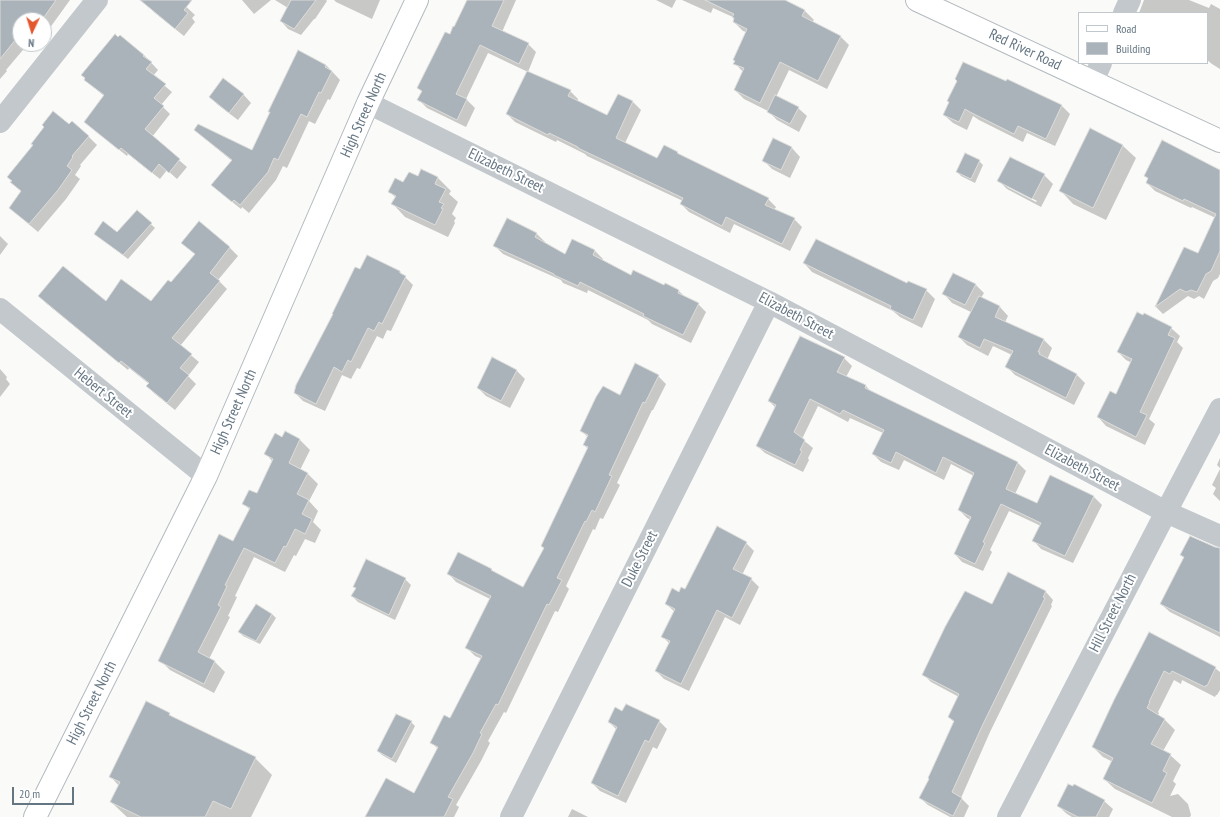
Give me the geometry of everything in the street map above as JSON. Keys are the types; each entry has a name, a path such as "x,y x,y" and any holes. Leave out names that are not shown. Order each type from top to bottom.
{"main road":[{"name":"High Street North","path":"35,817 206,476 368,103 417,0"},
{"name":"Red River Road","path":"917,0 1097,72 1220,140"}],"street":[{"path":"0,122 97,0"},
{"path":"1124,12 1130,0"},
{"name":"Elizabeth Street","path":"368,103 769,302 1166,512 1220,536"},
{"name":"Duke Street","path":"511,817 769,302"},
{"name":"Hebert Street","path":"0,309 206,476"},
{"name":"Hill Street North","path":"1008,817 1220,409"}],"building":[{"path":"0,0 56,0 48,12 12,12 12,44 0,59"},
{"path":"140,0 192,0 184,10 188,13 175,29"},
{"path":"291,0 316,0 294,29 280,21"},
{"path":"467,0 504,0 492,26 529,43 519,64 480,45 456,94 467,99 457,120 417,100 422,91 417,88 445,32 450,34"},
{"path":"705,0 785,0 805,10 802,16 841,36 818,81 780,62 760,103 734,90 744,68 733,64 735,61 733,60 747,29 733,22 734,18 732,17 734,14"},
{"path":"115,34 118,37 120,35 144,55 143,56 152,62 146,69 166,84 154,98 164,106 145,129 180,159 169,173 159,164 152,173 121,148 119,150 84,122 104,95 84,80 85,78 81,75"},
{"path":"298,50 326,65 325,67 332,71 321,93 319,92 307,117 301,114 278,160 274,158 268,172 240,205 234,200 232,202 211,185 232,160 194,130 198,124 252,150 270,112 268,112"},
{"path":"963,62 1006,81 1007,79 1062,105 1046,139 1018,126 1014,134 965,109 959,122 943,115 949,102 947,101 957,81 955,79"},
{"path":"527,71 571,90 568,96 607,115 618,94 633,101 616,138 657,158 664,145 678,152 677,153 769,198 765,205 795,218 782,244 726,217 722,226 680,204 683,198 549,133 548,135 506,114"},
{"path":"223,78 244,94 229,113 209,97"},
{"path":"775,95 799,107 790,124 767,112"},
{"path":"53,111 69,124 72,121 89,136 72,156 73,157 67,166 72,170 58,190 29,224 9,208 21,191 10,182 12,181 7,177 33,145 31,144 44,127 42,125"},
{"path":"1090,128 1123,145 1093,208 1059,191"},
{"path":"773,138 792,147 781,170 762,161"},
{"path":"1162,140 1220,170 1220,251 1211,271 1206,274 1197,292 1191,290 1186,292 1180,289 1155,307 1184,247 1198,253 1216,214 1184,199 1183,201 1146,183 1148,178 1144,176"},
{"path":"965,153 980,160 971,179 956,172"},
{"path":"1010,157 1045,174 1032,199 997,181"},
{"path":"421,169 438,177 435,184 446,189 439,202 444,204 441,208 443,209 435,225 391,204 396,196 388,192 395,178 403,182 409,172 418,176"},
{"path":"137,210 152,223 123,255 94,234 103,221 117,232"},
{"path":"507,218 537,233 535,237 565,254 572,239 595,250 593,255 631,275 633,270 664,285 665,283 679,290 678,293 699,303 683,335 643,316 644,314 580,282 578,286 493,246"},
{"path":"199,221 230,247 210,273 220,281 172,338 192,354 180,368 189,375 167,403 146,386 149,383 121,361 119,363 38,296 63,266 106,301 121,279 151,301 168,280 171,282 195,254 181,243"},
{"path":"816,239 907,283 908,281 927,289 913,320 890,309 891,306 803,263"},
{"path":"367,255 400,271 400,273 406,276 382,324 379,322 374,331 368,328 351,362 348,360 342,372 334,367 316,404 294,393 296,385 333,314 355,267 360,269"},
{"path":"953,273 976,284 965,305 942,294"},
{"path":"979,296 1000,306 995,317 1044,339 1038,352 1040,352 1039,354 1077,374 1066,398 1005,367 1013,351 984,339 980,348 958,337"},
{"path":"1137,312 1143,315 1144,313 1172,327 1168,335 1175,338 1140,412 1147,415 1136,437 1097,417 1110,391 1116,394 1132,359 1117,352"},
{"path":"800,336 845,357 837,372 866,385 865,388 1018,462 1006,489 1037,503 1050,475 1094,496 1065,556 1032,541 1041,523 1001,504 983,542 985,543 975,564 954,554 971,517 958,510 974,473 943,457 936,473 896,452 891,463 872,454 884,430 843,410 840,414 810,399 794,432 805,440 800,450 802,451 795,465 756,446 776,405 768,401"},
{"path":"492,357 517,370 501,401 477,388"},
{"path":"635,363 659,375 645,403 643,402 609,475 612,476 595,512 592,510 586,522 585,521 557,578 562,580 549,605 547,604 498,705 496,704 480,733 482,734 473,753 448,797 453,799 444,817 365,817 386,778 414,793 438,747 430,743 444,715 450,718 482,656 465,648 491,596 447,574 458,552 523,587 544,548 541,546 588,447 583,445 588,435 580,431 596,397 603,386 620,395"},
{"path":"285,431 300,439 289,463 308,473 297,494 309,500 302,514 312,519 305,534 295,529 286,547 284,546 275,563 244,548 225,585 227,586 218,605 221,607 198,652 215,661 204,684 158,661 219,534 233,541 250,508 242,504 249,490 257,493 273,459 264,454 275,433 282,437"},
{"path":"717,526 747,542 733,569 752,578 732,618 717,610 681,684 655,671 670,641 661,637 675,609 665,604 672,588 679,592 681,587 685,589"},
{"path":"1190,536 1220,548 1220,633 1160,604 1184,557 1180,555"},
{"path":"366,559 406,578 389,615 351,596 356,588 353,587"},
{"path":"1008,572 1046,591 1043,597 1045,598 983,724 952,792 962,798 953,816 919,798 929,779 928,778 954,721 948,717 959,694 922,675 945,627 965,591 992,604"},
{"path":"256,604 272,614 256,641 238,632"},
{"path":"1149,632 1216,667 1207,686 1206,685 1205,687 1172,671 1170,674 1164,671 1149,702 1147,708 1165,719 1151,744 1171,754 1163,771 1167,773 1152,803 1103,779 1113,758 1092,747"},
{"path":"146,701 170,713 169,715 256,757 231,809 213,801 205,817 141,817 110,802 120,782 109,777"},
{"path":"626,704 660,720 649,742 645,740 618,796 591,783 617,727 608,722 615,707 622,711"},
{"path":"396,714 412,721 392,759 377,751"},
{"path":"1068,784 1073,786 1074,784 1105,800 1096,817 1078,817 1057,806"}]}
